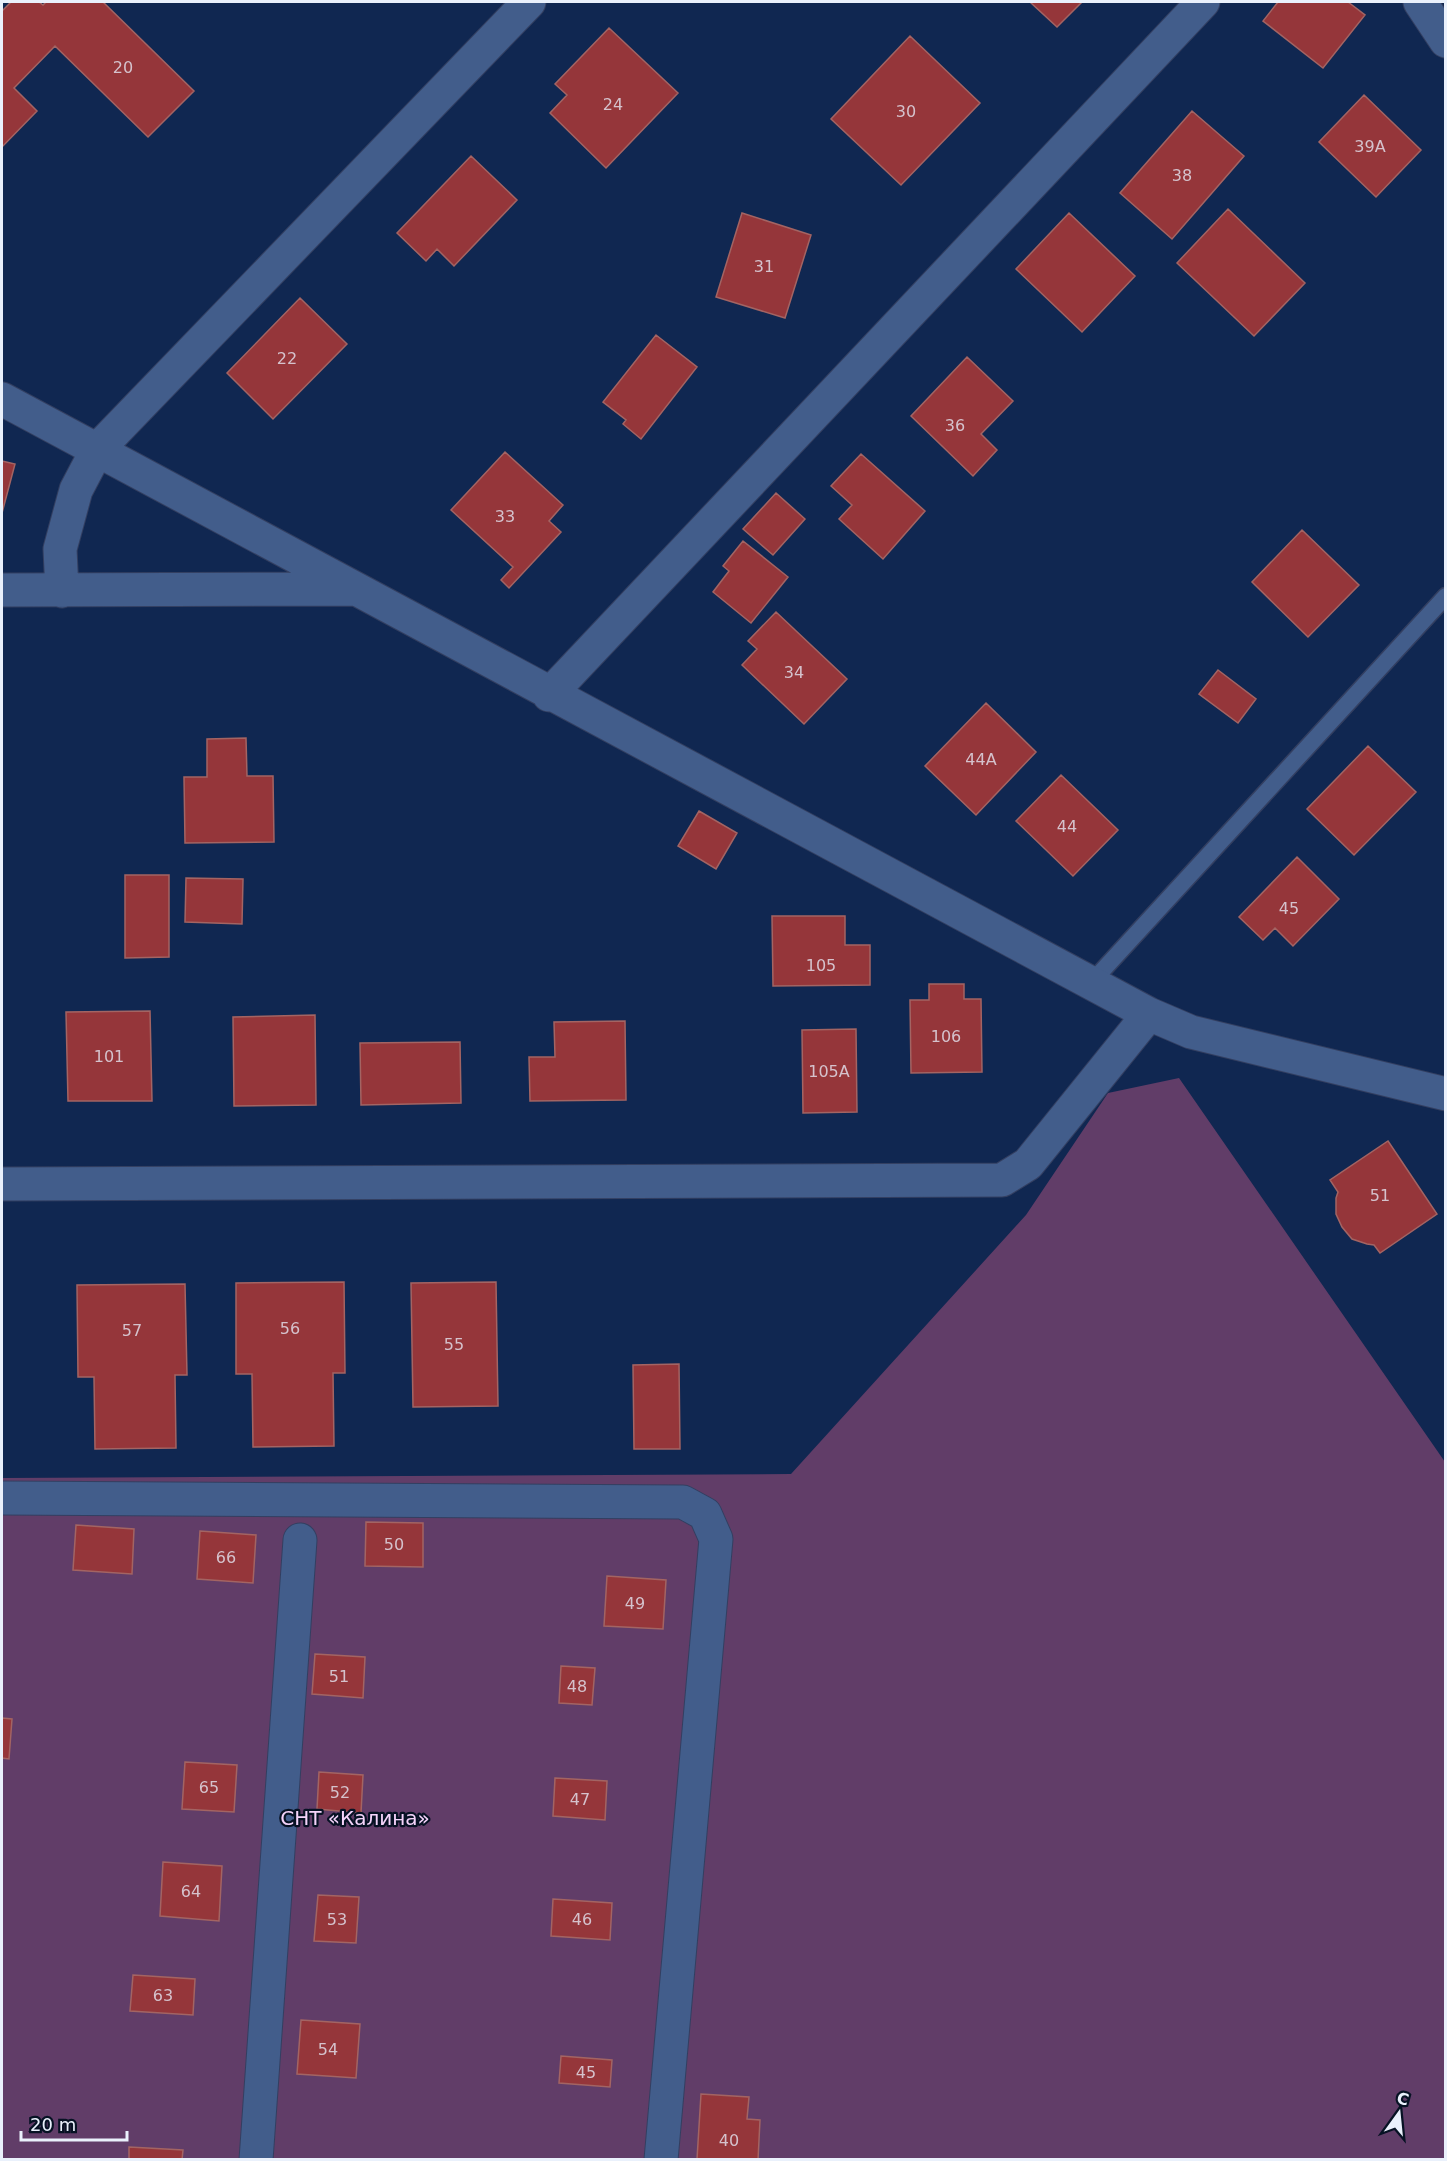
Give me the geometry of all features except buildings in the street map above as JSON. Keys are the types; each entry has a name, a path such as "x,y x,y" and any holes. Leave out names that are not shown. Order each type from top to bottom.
{"street":[{"path":"63,591 60,549 76,490 97,450 529,2"},
{"path":"549,694 1203,2"},
{"path":"1420,2 1446,41"},
{"path":"2,399 1149,1014 1191,1032 1446,1094"},
{"path":"2,590 356,589"},
{"path":"2,1184 1002,1180 1028,1164 1149,1014"},
{"path":"2,1498 683,1503 705,1514 716,1539 661,2160"},
{"path":"256,2160 300,1540"}],"lane":[{"path":"1090,984 1446,596"}],"green space":[{"name":"СНТ «Калина»","path":"1179,1078 1445,1462 1445,2159 2,2159 2,1478 791,1474 1026,1215 1108,1093"}]}
